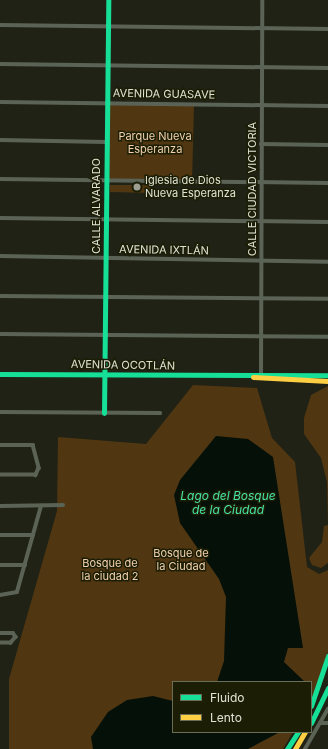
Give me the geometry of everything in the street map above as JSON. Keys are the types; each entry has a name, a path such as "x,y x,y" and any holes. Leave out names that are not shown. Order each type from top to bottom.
{"main road":[{"name":"CALLE ALVARADO","path":"104,413 108,0"},
{"name":"AVENIDA OCOTLÁN","path":"0,374 246,376 328,375"},
{"name":"AVENIDA OCOTLÁN","path":"260,376 328,381"},
{"path":"312,704 328,656"},
{"path":"312,705 328,667"},
{"path":"312,721 328,688"},
{"path":"287,749 297,733"},
{"path":"295,749 305,733"}],"street":[{"name":"CALLE CIUDAD VICTORIA","path":"260,376 262,0"},
{"path":"0,25 328,29"},
{"path":"0,64 328,68"},
{"name":"AVENIDA GUASAVE","path":"0,102 106,102 261,106 328,106"},
{"path":"0,140 106,142"},
{"path":"261,144 328,145"},
{"path":"0,179 328,183"},
{"path":"0,218 328,222"},
{"name":"AVENIDA IXTLÁN","path":"0,256 328,262"},
{"path":"0,296 328,299"},
{"path":"0,334 328,337"},
{"path":"0,412 160,413"},
{"path":"0,445 34,445 39,468 36,475 0,475"},
{"path":"0,506 63,505"},
{"path":"0,595 16,594 41,506"},
{"path":"0,535 33,535"},
{"path":"0,565 25,565"},
{"path":"0,633 13,634 16,637 12,643 0,643"},
{"path":"305,749 321,723 328,708"},
{"path":"321,723 328,723"}],"green space":[{"name":"Parque Nueva Esperanza","path":"107,103 194,105 192,182 106,181"},
{"path":"110,185 150,185 150,193 110,192"},
{"name":"Bosque de la Ciudad","path":"193,385 257,388 272,438 295,462 307,567 319,574 328,570 328,652 319,688 312,699 312,681 172,681 172,733 292,733 283,749 9,749 9,679 57,511 58,437 146,444"},
{"path":"328,386 328,525 327,482 321,458 304,434 304,418 311,395"},
{"path":"328,525 328,563 321,568 312,565 309,558 322,542 324,526"}],"water":[{"name":"Lago del Bosque de la Ciudad","path":"216,436 248,439 273,457 303,648 288,648 284,662 304,681 217,681 224,661 226,597 219,579 180,523 174,495 180,480"},
{"path":"153,696 172,701 172,733 278,733 248,749 93,749 91,737 108,712 127,700"}],"traffic: fast":[{"path":"104,413 108,0"},
{"path":"0,374 328,375"},
{"path":"312,703 328,656"},
{"path":"312,721 328,688"},
{"path":"287,749 297,733"}],"traffic: slow":[{"path":"253,377 328,381"},
{"path":"295,749 304,733"}],"place":[{"name":"Iglesia de Dios Nueva Esperanza","path":"137,187"}],"park label":[{"name":"Bosque de la ciudad 2","path":"110,570"}]}
